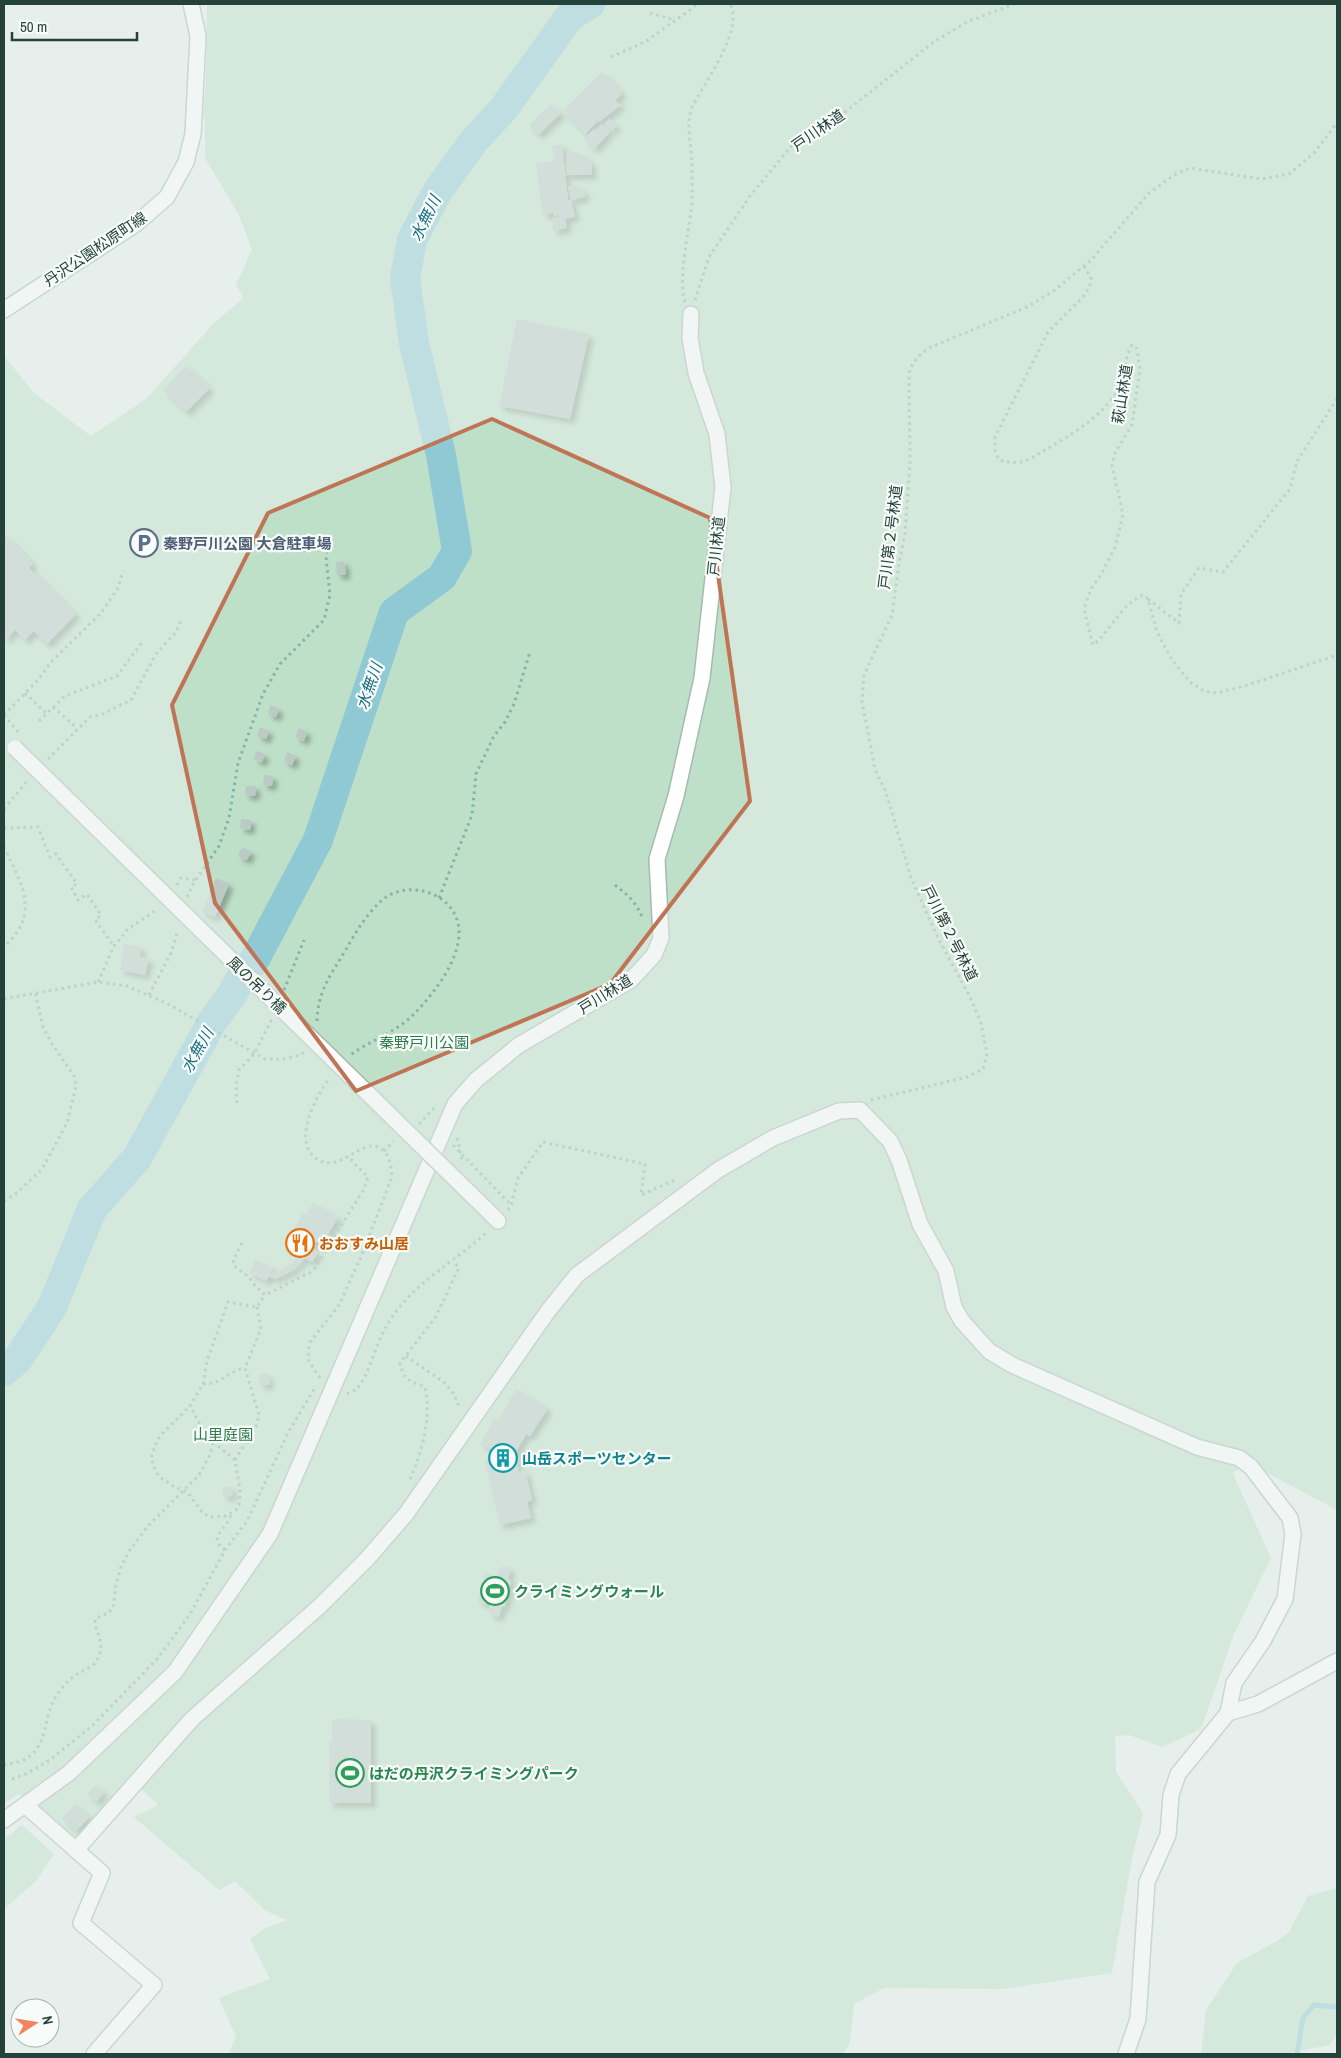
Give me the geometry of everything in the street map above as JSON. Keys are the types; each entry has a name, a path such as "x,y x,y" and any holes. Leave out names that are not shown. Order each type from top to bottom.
{"street":[{"name":"丹沢公園松原町線","path":"4,310 136,224 167,197 186,162 193,134 198,36 191,4"},
{"name":"戸川林道","path":"4,1820 69,1774 175,1672 270,1534 444,1137 455,1104 476,1080 520,1045 631,980 654,956 660,938 657,859 676,796 702,678 723,487 717,434 696,373 690,338 691,317"},
{"name":"風の吊り橋","path":"15,748 494,1217"},
{"path":"77,1850 192,1720 320,1606 367,1559 400,1522 548,1310 577,1275 718,1170 773,1138 839,1112 860,1110 890,1141 899,1160 920,1224 946,1271 954,1307 962,1322 989,1352 1012,1365 1197,1447 1239,1458 1251,1466 1290,1518 1293,1534 1285,1599 1263,1641 1234,1683 1228,1713 1178,1774 1171,1795 1168,1835 1147,1882 1138,2019 1126,2054"},
{"path":"1228,1713 1258,1704 1337,1661"},
{"path":"26,1806 102,1873 81,1923 154,1985 94,2054"}],"path":[{"path":"611,57 645,42 698,4"},
{"path":"691,317 684,295 691,209 692,162 689,129 692,110 716,65 734,24 730,4"},
{"name":"戸川林道","path":"691,317 709,257 750,196 793,144 821,131 935,41 967,22 1014,4"},
{"path":"650,13 675,20"},
{"name":"戸川第２号林道","path":"860,1110 867,1101 967,1076 982,1069 987,1054 981,1023 970,997 938,938 910,878 886,792 875,769 862,702 864,675 892,615 905,534 910,463 909,373 912,365 918,356 929,348 1027,307 1055,290 1084,266 1149,193 1174,175 1190,168 1261,179 1289,174 1314,153 1337,123"},
{"name":"萩山林道","path":"1084,266 1091,278 1090,286 1083,297 1048,332 995,437 995,450 999,460 1012,464 1026,461 1071,435 1111,399 1122,384 1126,354 1132,345 1137,349 1140,369 1132,426 1115,453 1112,465 1123,515 1115,548 1091,589 1084,609 1093,645 1101,639 1138,597 1143,595 1148,599"},
{"path":"1148,599 1180,623 1181,594 1199,568 1223,572 1290,489 1297,461 1335,399 1337,399"},
{"path":"187,898 195,880 219,846 229,818 238,763 263,694 280,664 324,620 330,595 326,557 328,535"},
{"path":"4,715 38,680 51,662 101,613 118,588 123,571"},
{"path":"1148,599 1157,632 1172,660 1190,682 1204,690 1217,693 1248,686 1337,655"},
{"path":"43,764 90,717 103,714 131,700 156,654 176,632 181,620"},
{"path":"38,721 72,692 117,676 143,641"},
{"path":"439,898 472,816 476,774 494,736 505,722 514,704 530,652"},
{"path":"25,693 46,713"},
{"path":"53,707 77,728"},
{"path":"4,809 30,778"},
{"path":"4,828 38,826 50,857 56,854 77,884 72,887 78,900 87,894 101,915 95,920 114,946"},
{"path":"4,847 25,896 26,914 15,936 4,947"},
{"path":"172,892 181,878 195,880"},
{"path":"615,885 639,908 644,922"},
{"path":"98,982 114,946 128,929 156,912 162,905"},
{"path":"149,995 171,953 179,926"},
{"path":"282,994 304,940"},
{"path":"4,998 98,982 127,986 149,995 232,1042"},
{"path":"4,1201 18,1192 42,1170 67,1123 76,1086 75,1077 52,1044 43,1027 35,992"},
{"path":"237,1103 236,1085 239,1070 254,1054 268,1030 275,1012"},
{"path":"444,1137 511,1206 518,1178 542,1142 645,1164 641,1195 681,1178"},
{"path":"235,1460 256,1426 259,1415 245,1368 261,1329 257,1307 265,1295 313,1271 331,1244 364,1189 368,1177 352,1161 350,1156"},
{"path":"333,1388 346,1394 356,1390 390,1320 415,1291 467,1250 494,1217"},
{"path":"242,1243 233,1260 234,1266 249,1277 265,1295"},
{"path":"405,1486 411,1478 422,1447 427,1396 425,1387 411,1382 403,1375 400,1363 435,1318 452,1287 459,1268 453,1261"},
{"path":"190,1406 202,1430 235,1460 240,1499 236,1510 226,1516 210,1517 203,1513 188,1493 160,1477 151,1458 161,1435 190,1406 204,1384 207,1362 228,1302 257,1307"},
{"path":"406,1356 445,1384 454,1394"},
{"path":"204,1384 213,1383 236,1370 245,1368"},
{"path":"12,1779 26,1774 50,1760 93,1726 157,1659 189,1616 226,1550 247,1521 288,1433 315,1387"},
{"path":"4,1765 29,1757 40,1745 49,1709 55,1697 71,1678 94,1665 101,1650 102,1641 94,1619 108,1613 113,1608 116,1584 129,1551 182,1490 199,1475 210,1455 213,1442"},
{"path":"226,1550 216,1540 218,1534 230,1521 231,1513"}],"highlighted area":[{"path":"492,419 710,518 750,801 610,984 356,1091 215,903 172,705 268,513"}],"green space":[{"path":"207,4 1337,4 1337,1510 1245,1461 1233,1474 1271,1558 1234,1634 1201,1729 1162,1747 1129,1735 1115,1736 1116,1772 1143,1813 1132,1858 1112,1973 1003,1989 884,1988 854,2004 850,2042 843,2054 228,2054 236,2037 219,1998 270,1979 250,1939 264,1929 287,1920 266,1911 235,1881 219,1890 134,1817 158,1805 131,1779 77,1843 19,1794 4,1803 4,356 34,393 91,436 146,399 214,323 240,301 243,296 236,285 252,250 239,215 205,158 205,122 203,115 206,82"},
{"path":"22,1825 54,1854 36,1881 4,1909 4,1839"},
{"path":"1337,1888 1337,2034 1329,2045 1284,2054 1201,2054 1206,2010 1237,1963 1277,1941 1289,1932 1308,1896"}],"building":[{"path":"602,72 622,93 615,101 621,105 598,121 585,134 563,111"},
{"path":"551,104 561,113 538,135 529,125"},
{"path":"609,119 617,126 612,131 605,123"},
{"path":"602,124 610,132 594,149 584,139 594,129 596,131"},
{"path":"562,144 568,200 571,200 575,217 565,219 567,228 554,231 552,219 559,217 559,215 554,216 553,213 543,215 536,163 555,161 552,146"},
{"path":"567,151 575,152 575,156 587,156 587,161 591,160 592,175 566,175"},
{"path":"568,186 579,186 580,190 584,189 585,197 571,200"},
{"path":"517,319 589,334 570,419 499,406"},
{"path":"186,366 210,388 186,412 163,390"},
{"path":"4,534 33,563 29,568 76,614 47,644 34,631 25,640 15,630 5,640 4,638"},
{"path":"344,561 346,575 337,575 336,562"},
{"path":"270,705 279,709 276,717 268,714"},
{"path":"260,727 269,731 266,739 257,736"},
{"path":"299,728 307,732 304,741 295,737"},
{"path":"256,751 265,754 262,762 254,759"},
{"path":"287,752 296,756 292,765 284,761"},
{"path":"264,775 273,776 272,786 263,785"},
{"path":"246,786 256,786 255,796 245,795"},
{"path":"241,819 251,820 250,830 240,828"},
{"path":"242,847 251,852 247,860 238,856"},
{"path":"216,878 229,884 215,917 202,912"},
{"path":"124,944 141,947 140,957 149,958 145,975 120,970"},
{"name":"おおすみ山居","path":"313,1203 338,1217 322,1245 315,1241 311,1248 318,1253 312,1262 305,1258 294,1269 275,1279 269,1276 266,1281 249,1272 256,1260 274,1268 270,1274 293,1263 299,1255 284,1246 303,1213 306,1215"},
{"path":"267,1373 270,1384 261,1386 258,1375"},
{"name":"山岳スポーツセンター","path":"516,1389 548,1408 530,1436 526,1434 515,1454 519,1472 525,1470 532,1500 527,1502 531,1518 500,1525 485,1459 495,1456 493,1450 480,1444 494,1419 498,1421"},
{"path":"231,1486 233,1496 224,1497 222,1488"},
{"name":"クライミングウォール","path":"502,1566 511,1568 508,1579 511,1580 505,1607 502,1607 499,1617 491,1615 489,1611 490,1604 478,1602 485,1573 497,1577 499,1568 502,1569"},
{"name":"はだの丹沢クライミングパーク","path":"336,1719 371,1720 371,1803 330,1803 329,1742 332,1741 332,1721"},
{"path":"96,1785 104,1793 96,1802 87,1794"},
{"path":"75,1804 90,1817 76,1831 62,1818"}],"waterway":[{"name":"水無川","path":"4,1371 18,1359 52,1307 92,1209 137,1158 212,1022 255,959 318,840 394,612 442,577 457,551 441,455 414,343 405,278 412,240 437,192 473,142 504,108 570,16 590,4"},
{"path":"1297,2054 1303,2018 1314,2005 1337,2007"}],"place":[{"name":"秦野戸川公園 大倉駐車場","path":"144,543"},
{"name":"おおすみ山居","path":"300,1243"},
{"name":"山岳スポーツセンター","path":"503,1458"},
{"name":"クライミングウォール","path":"495,1591"},
{"name":"はだの丹沢クライミングパーク","path":"350,1773"}],"park label":[{"name":"秦野戸川公園","path":"424,1042"},
{"name":"山里庭園","path":"223,1434"}]}
